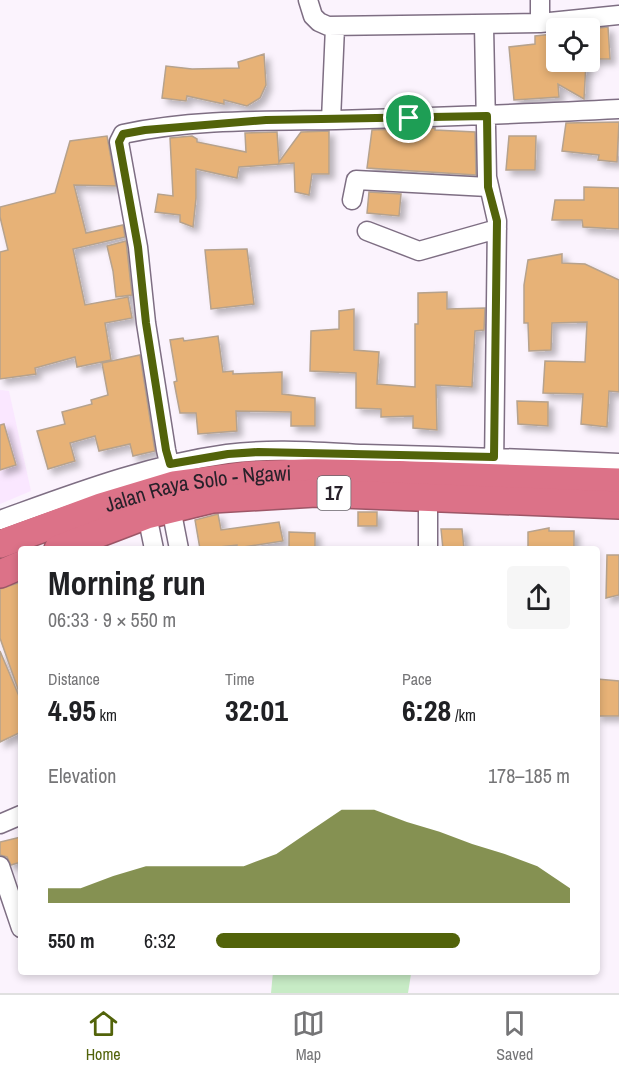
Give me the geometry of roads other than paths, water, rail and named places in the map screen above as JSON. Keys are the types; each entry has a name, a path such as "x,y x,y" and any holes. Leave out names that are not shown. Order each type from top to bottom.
{"highway":[{"name":"Jalan Raya Solo - Ngawi","path":"0,544 59,511 330,462 494,467 619,482"},
{"name":"Jalan Raya Solo - Ngawi","path":"64,546 165,493 213,499 315,493 619,505"}],"street":[{"path":"308,0 318,22 328,27 484,26 619,15"},
{"path":"540,0 540,23"},
{"path":"484,26 488,187 497,221 494,467 619,463"},
{"path":"331,120 335,27"},
{"path":"155,546 165,493 166,450 146,323 138,247 119,142 123,134 224,123 487,116 619,109"},
{"path":"352,200 356,180 488,187"},
{"path":"367,231 419,251 497,229"},
{"path":"165,493 178,546"},
{"path":"428,496 428,546"},
{"path":"0,520 59,511"},
{"path":"0,824 18,816"},
{"path":"0,866 18,919"}]}
